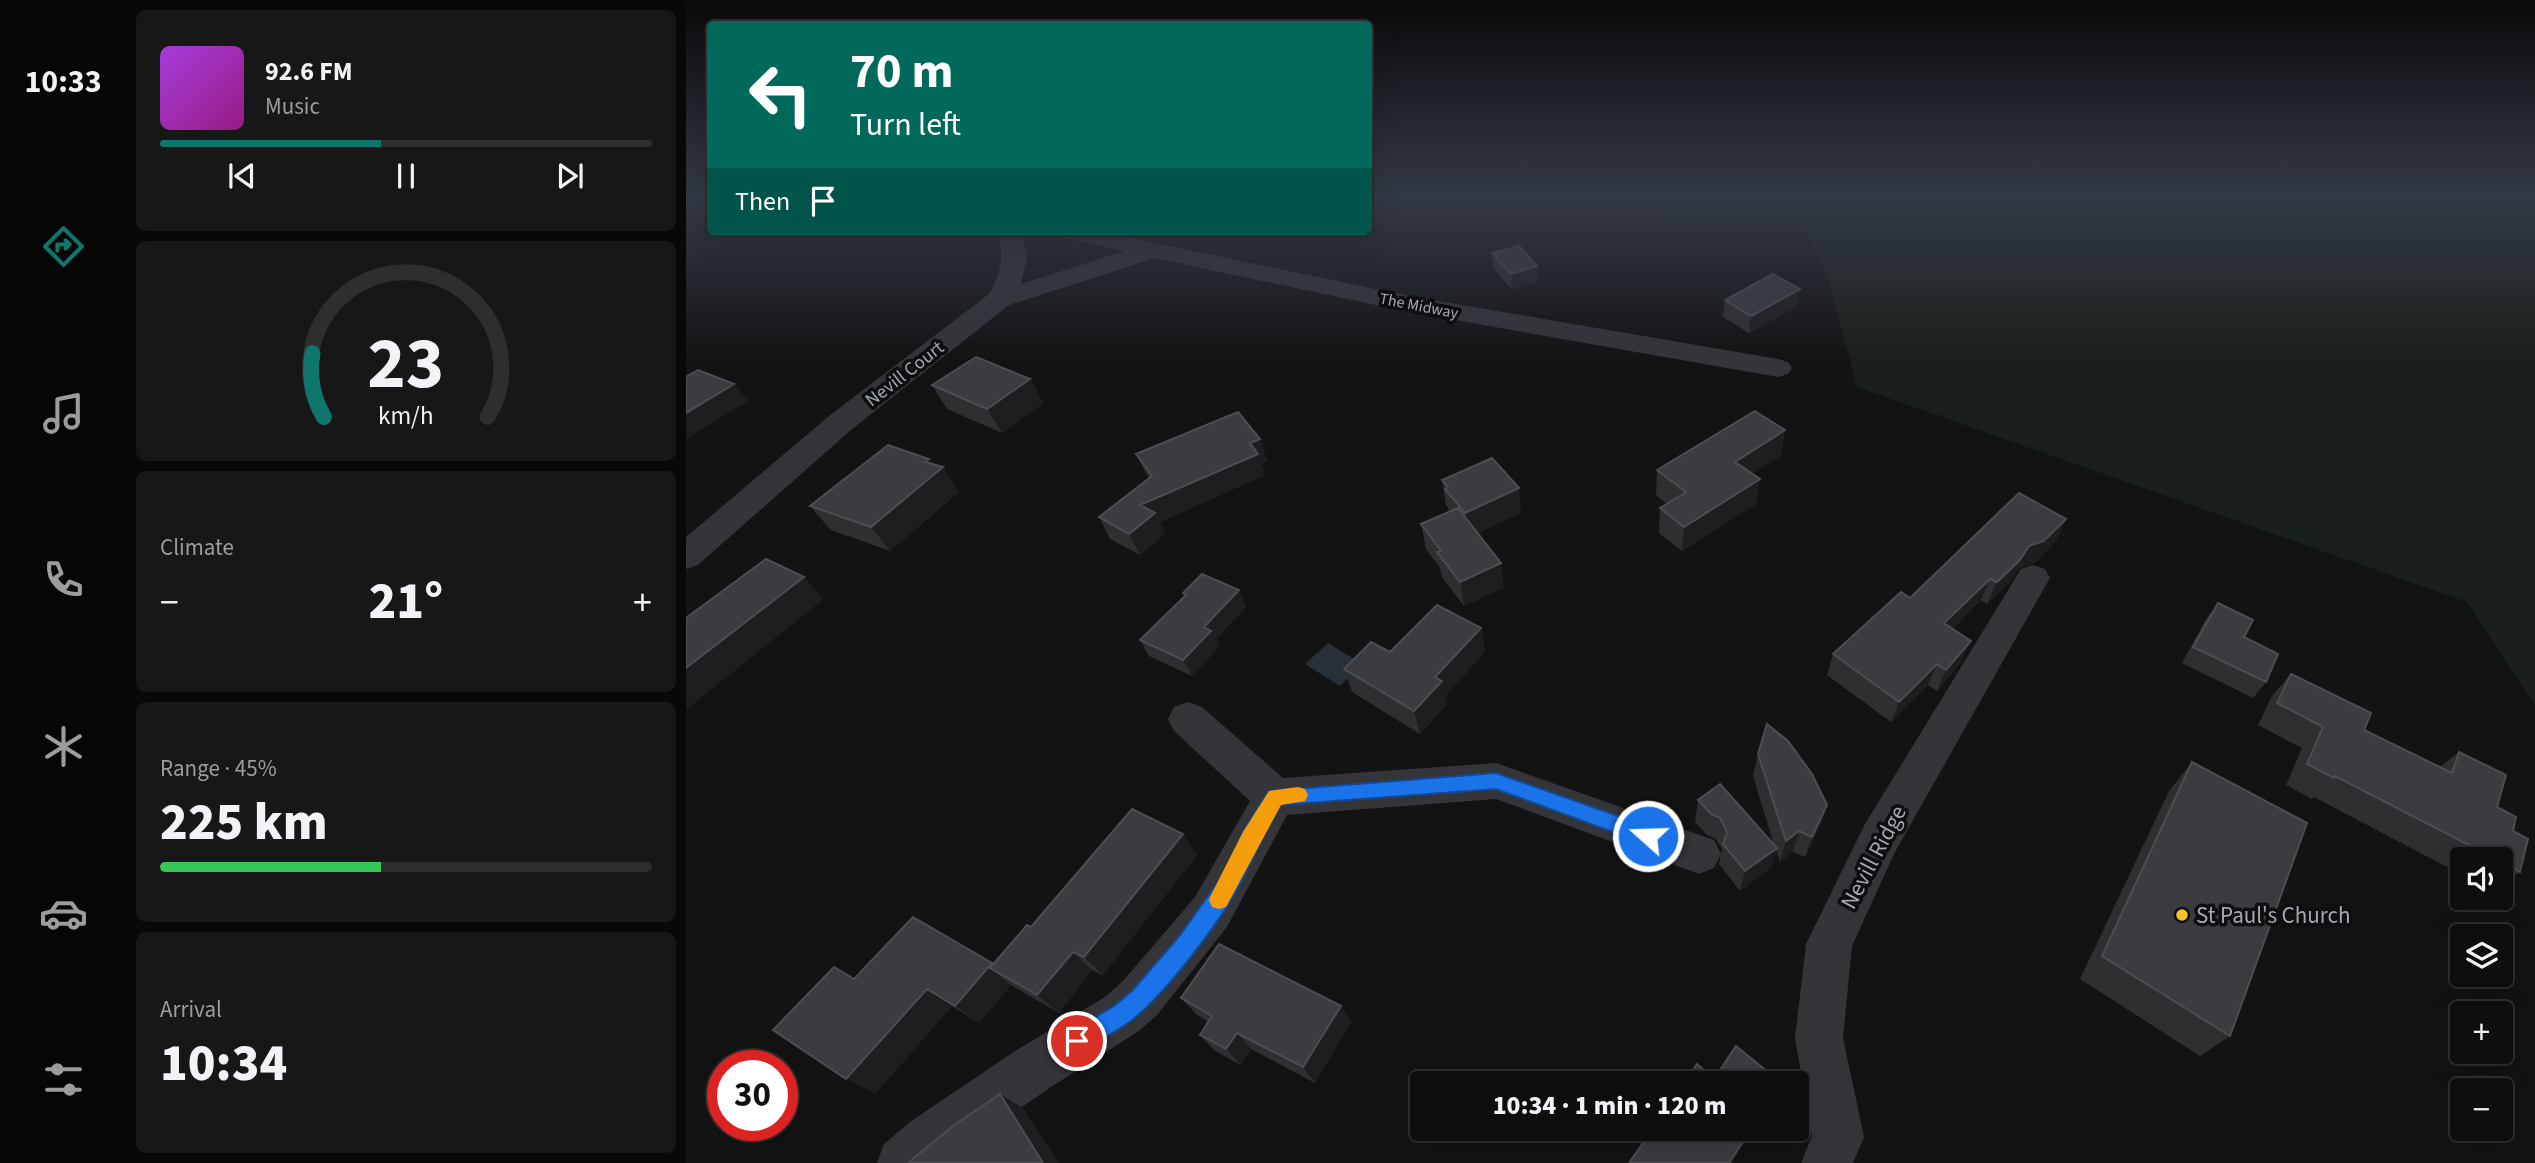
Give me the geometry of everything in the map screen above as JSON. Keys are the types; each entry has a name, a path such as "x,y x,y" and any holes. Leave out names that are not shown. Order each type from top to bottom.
{"street":[{"path":"1000,299 1016,264 1016,252"},
{"name":"Nevill Court","path":"686,556 840,423 1000,299 1149,252"},
{"name":"The Midway","path":"1167,252 1404,303 1778,368"},
{"name":"Nevill Ridge","path":"1827,1163 1838,1137 1819,1038 1829,944 1880,838 2033,578"},
{"path":"1188,719 1275,797 1496,781 1699,854"},
{"path":"903,1163 928,1140 1032,1069 1122,1014 1140,998 1211,912 1275,797"}],"shaded area":[{"path":"1816,252 2535,252 2535,706 2467,602 1857,387 1829,281"},
{"path":"1328,643 1362,664 1340,686 1305,664"}],"building":[{"path":"1525,252 1537,266 1511,274 1492,253"},
{"path":"1773,274 1800,289 1751,316 1725,300"},
{"path":"976,357 1030,379 987,409 932,385"},
{"path":"698,370 734,384 686,413 686,377"},
{"path":"1755,411 1785,430 1735,462 1760,479 1684,527 1660,508 1686,492 1657,470"},
{"path":"1238,412 1260,439 1250,443 1258,454 1140,505 1155,513 1129,534 1099,517 1152,476 1136,454"},
{"path":"888,445 929,459 925,462 943,467 871,527 810,506"},
{"path":"1492,458 1519,488 1465,513 1445,489 1448,487 1442,480"},
{"path":"2019,493 2066,519 2044,541 2029,546 2019,561 1997,582 1990,579 1944,623 1971,641 1946,670 1937,664 1899,702 1833,654 1901,592 1910,598"},
{"path":"1458,508 1501,563 1460,582 1437,552 1441,551 1421,524"},
{"path":"766,559 804,577 686,668 686,618"},
{"path":"1202,574 1239,590 1204,627 1211,631 1183,660 1140,640 1186,595 1183,593"},
{"path":"2218,603 2253,620 2244,637 2278,654 2266,682 2193,647"},
{"path":"1437,605 1481,628 1435,677 1442,681 1414,711 1344,669 1371,642 1390,652"},
{"path":"2291,674 2371,713 2364,730 2452,773 2459,752 2506,775 2497,807 2516,817 2513,831 2528,839 2520,872 2513,868 2513,847 2473,847 2307,764 2323,727 2277,703"},
{"path":"1767,724 1788,741 1812,774 1827,805 1812,837 1799,831 1786,841 1758,754"},
{"name":"St Paul's Church","path":"2192,762 2307,823 2230,1036 2102,956"},
{"path":"1720,784 1777,848 1745,871 1723,844 1727,832 1720,818 1711,814 1698,800"},
{"path":"1132,809 1183,834 1084,957 1073,952 1037,995 990,968 1027,925 1031,927"},
{"path":"913,917 992,963 955,1006 927,989 846,1079 773,1030 834,967 854,979"},
{"path":"1219,944 1341,1006 1303,1067 1237,1033 1226,1049 1200,1035 1212,1016 1181,998"},
{"path":"1736,1046 1767,1071 1719,1071"},
{"path":"1697,1064 1705,1071 1692,1071"},
{"path":"1000,1094 1043,1163 908,1163 953,1126"},
{"path":"1645,1141 1743,1141 1729,1163 1629,1163"}],"slow traffic":[{"path":"1219,900 1231,881 1250,838 1275,797 1298,795"}],"place":[{"name":"St Paul's Church","path":"2182,915"}],"route":[{"path":"1077,1041 1122,1014 1157,981 1186,946 1231,881 1250,838 1275,797 1496,781 1648,836"}]}
